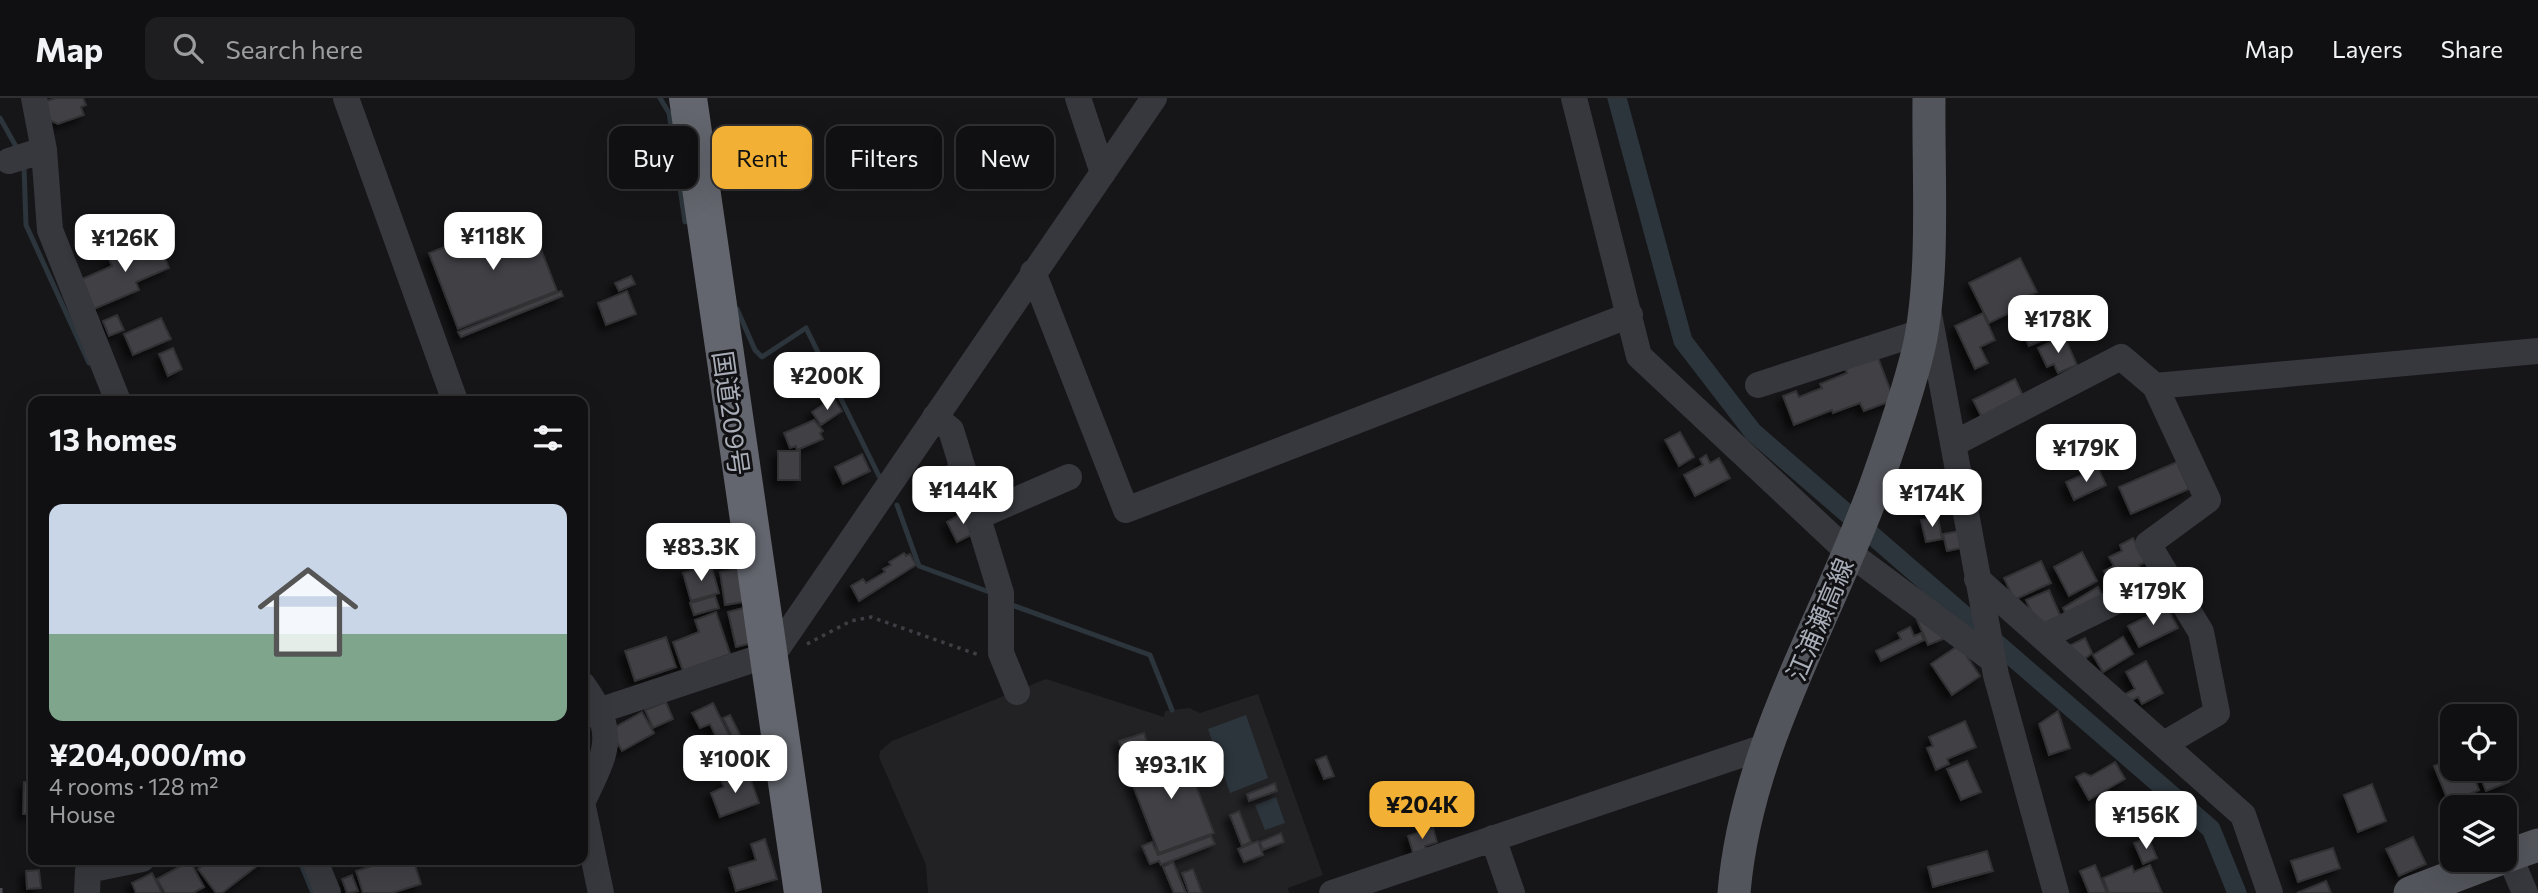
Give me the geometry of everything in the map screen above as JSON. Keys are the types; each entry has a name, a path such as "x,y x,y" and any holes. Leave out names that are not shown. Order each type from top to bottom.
{"highway":[{"name":"国道209号","path":"688,98 781,652 803,893"}],"main road":[{"name":"江浦瀬高線","path":"1734,893 1744,821 1767,746 1875,486 1905,397 1921,332 1926,296 1929,98"},
{"path":"2410,893 2465,872"}],"street":[{"path":"34,98 29,155 50,230 116,396"},
{"path":"346,98 453,396"},
{"path":"1078,98 1103,173"},
{"path":"588,790 606,752 592,713 781,652 779,646 1154,98"},
{"path":"1574,98 1639,356 1850,545 1994,668"},
{"path":"1033,272 1126,510 1630,315"},
{"path":"1926,296 1994,668 2056,893"},
{"path":"1758,385 1921,332"},
{"path":"2155,386 2538,351"},
{"path":"1953,444 2122,357 2155,386 2208,500 2148,544 2201,632 2217,713 2164,744"},
{"path":"935,417 951,430 1001,593 1001,653 1017,692"},
{"path":"978,517 1069,477"},
{"path":"1979,587 2043,637 2244,815 2270,893"},
{"path":"2043,637 2137,591"},
{"path":"1332,893 1767,746"},
{"path":"588,831 601,893"},
{"path":"1493,838 1512,893"},
{"path":"88,882 128,865"},
{"path":"316,865 328,893"},
{"path":"2517,867 2525,893"}],"path":[{"path":"781,652 851,621 871,617 1004,664"}],"shaded area":[{"path":"1046,679 1164,717 1165,711 1189,708 1200,713 1258,694 1323,875 1288,888 1289,893 928,893 926,865 879,757 880,751 892,741"},
{"path":"1246,715 1268,778 1230,793 1208,729"},
{"path":"1276,797 1285,823 1265,830 1255,805"}],"building":[{"path":"56,98 83,98 86,105 81,107 84,115 58,124 49,120 43,102"},
{"path":"528,215 557,291 458,329 429,253"},
{"path":"157,239 169,268 136,282 139,290 94,309 82,279 112,266 109,259"},
{"path":"2020,258 2037,292 2021,300 2024,306 1989,323 1969,283"},
{"path":"631,276 635,284 619,291 615,283"},
{"path":"561,291 563,296 461,337 458,332"},
{"path":"627,291 636,314 606,325 598,303"},
{"path":"1983,313 1995,340 1980,347 1988,363 1975,369 1955,326"},
{"path":"2050,313 2059,333 2029,346 2020,326"},
{"path":"117,315 124,330 109,336 103,321"},
{"path":"161,318 171,339 133,355 124,334"},
{"path":"2064,336 2077,365 2058,373 2054,364 2047,367 2038,348"},
{"path":"173,348 182,369 168,376 159,354"},
{"path":"1877,355 1894,400 1864,411 1860,403 1833,413 1832,410 1794,425 1783,396 1796,391 1799,397 1822,388 1820,384 1847,373 1845,368"},
{"path":"2015,379 2026,402 1984,422 1973,400"},
{"path":"833,398 842,411 821,425 812,412"},
{"path":"814,420 823,431 820,433 823,439 797,450 796,446 790,448 784,433"},
{"path":"1680,432 1694,457 1679,466 1665,440"},
{"path":"778,451 800,451 800,480 778,480"},
{"path":"862,454 870,471 843,484 835,467"},
{"path":"1706,455 1710,463 1719,458 1730,478 1695,496 1684,475 1703,465 1700,459"},
{"path":"2177,462 2189,489 2131,514 2119,487"},
{"path":"952,464 968,483 953,491 941,469"},
{"path":"2098,468 2106,485 2074,500 2066,482"},
{"path":"1954,474 1960,504 1926,511 1920,481"},
{"path":"968,510 979,531 957,542 947,522"},
{"path":"1938,517 1942,539 1926,542 1921,520"},
{"path":"1976,528 1979,544 1947,551 1943,534"},
{"path":"2133,538 2146,562 2139,565 2142,572 2112,587 2104,571 2114,566 2109,557 2122,551 2120,545"},
{"path":"2082,552 2097,581 2069,596 2054,567"},
{"path":"904,553 906,556 910,554 916,565 859,601 851,586 863,579 866,583 885,572 883,569 891,565 889,562"},
{"path":"2041,561 2051,583 2014,600 2004,578"},
{"path":"711,565 719,593 691,601 683,573"},
{"path":"744,568 749,601 725,605 720,572"},
{"path":"2098,587 2103,597 2072,626 2063,608"},
{"path":"2049,590 2063,622 2040,631 2026,600"},
{"path":"715,596 719,608 694,615 690,603"},
{"path":"751,606 760,641 736,647 728,612"},
{"path":"2167,607 2178,628 2139,647 2128,626"},
{"path":"716,612 730,654 683,671 673,642 699,632 695,620"},
{"path":"1932,614 1943,639 1928,645 1917,620"},
{"path":"1910,627 1914,636 1921,633 1924,640 1881,661 1876,651 1901,639 1898,633"},
{"path":"666,637 676,667 635,681 625,651"},
{"path":"2123,637 2133,654 2103,672 2093,655"},
{"path":"2085,638 2092,653 2076,666 2062,649"},
{"path":"1959,645 1980,676 1952,695 1931,664"},
{"path":"2146,661 2163,693 2142,704 2138,697 2122,705 2118,698 2135,689 2126,672"},
{"path":"666,702 673,719 653,728 645,710"},
{"path":"713,703 732,741 721,747 710,724 700,728 692,713"},
{"path":"2058,711 2070,748 2049,755 2039,724"},
{"path":"642,712 654,733 622,751 610,730"},
{"path":"730,715 740,735 733,738 723,718"},
{"path":"1965,721 1976,747 1947,759 1949,764 1936,770 1927,748 1933,746 1929,737"},
{"path":"1144,733 1151,753 1126,761 1119,741"},
{"path":"702,736 707,750 698,754 693,740"},
{"path":"1182,749 1214,833 1159,853 1127,770"},
{"path":"1326,756 1334,776 1324,779 1316,760"},
{"path":"1967,761 1981,792 1961,800 1947,769"},
{"path":"2115,762 2125,779 2089,800 2076,777 2084,773 2091,776"},
{"path":"2440,764 2440,781 2434,766"},
{"path":"748,772 759,803 720,817 711,793 724,787 722,782"},
{"path":"2440,781 2475,781 2479,790 2467,795 2446,795"},
{"path":"2482,781 2509,781 2509,782 2486,791"},
{"path":"24,782 28,782 28,814 23,814"},
{"path":"1275,783 1277,791 1249,801 1247,794"},
{"path":"2372,784 2386,821 2358,832 2344,795"},
{"path":"1415,795 1419,805 1404,811 1400,800"},
{"path":"1239,811 1251,842 1242,846 1230,815"},
{"path":"1433,828 1437,842 1425,846 1427,851 1414,856 1408,836"},
{"path":"1281,833 1284,842 1263,850 1260,842"},
{"path":"1211,836 1215,844 1161,865 1159,861 1150,864 1142,846 1152,842 1158,855"},
{"path":"2148,837 2157,858 2143,864 2134,843"},
{"path":"2413,837 2426,864 2399,876 2386,849"},
{"path":"765,839 777,879 736,891 729,868 756,860 751,844"},
{"path":"1258,841 1263,855 1244,862 1238,849"},
{"path":"2333,848 2340,868 2298,882 2291,861"},
{"path":"1987,851 1993,871 1933,887 1928,867"},
{"path":"1173,862 1186,893 1174,893 1163,867"},
{"path":"183,865 192,865 204,887 193,893 165,893 157,879"},
{"path":"203,865 258,865 222,893 216,893 198,869"},
{"path":"376,865 415,865 421,884 392,893 363,893 356,871"},
{"path":"2095,865 2107,893 2089,893 2080,871"},
{"path":"2150,865 2162,893 2109,893 2103,878 2132,866 2134,872"},
{"path":"1193,869 1202,893 1189,893 1182,873"},
{"path":"39,870 41,888 27,889 26,871"},
{"path":"152,873 162,893 136,893 132,883"},
{"path":"352,875 358,891 347,893 342,879"},
{"path":"2326,881 2331,893 2297,893"}],"waterway":[{"path":"660,98 669,113 685,222"},
{"path":"1617,98 1683,341 1753,432 2211,829 2237,893"},
{"path":"0,118 18,150"},
{"path":"24,166 26,225 89,363"},
{"path":"737,309 755,350 762,357 806,328 879,476"},
{"path":"897,505 919,566 992,593"},
{"path":"1009,604 1150,655 1172,710"},
{"path":"301,865 313,893"}],"railway":[{"path":"0,888 0,893"}]}
